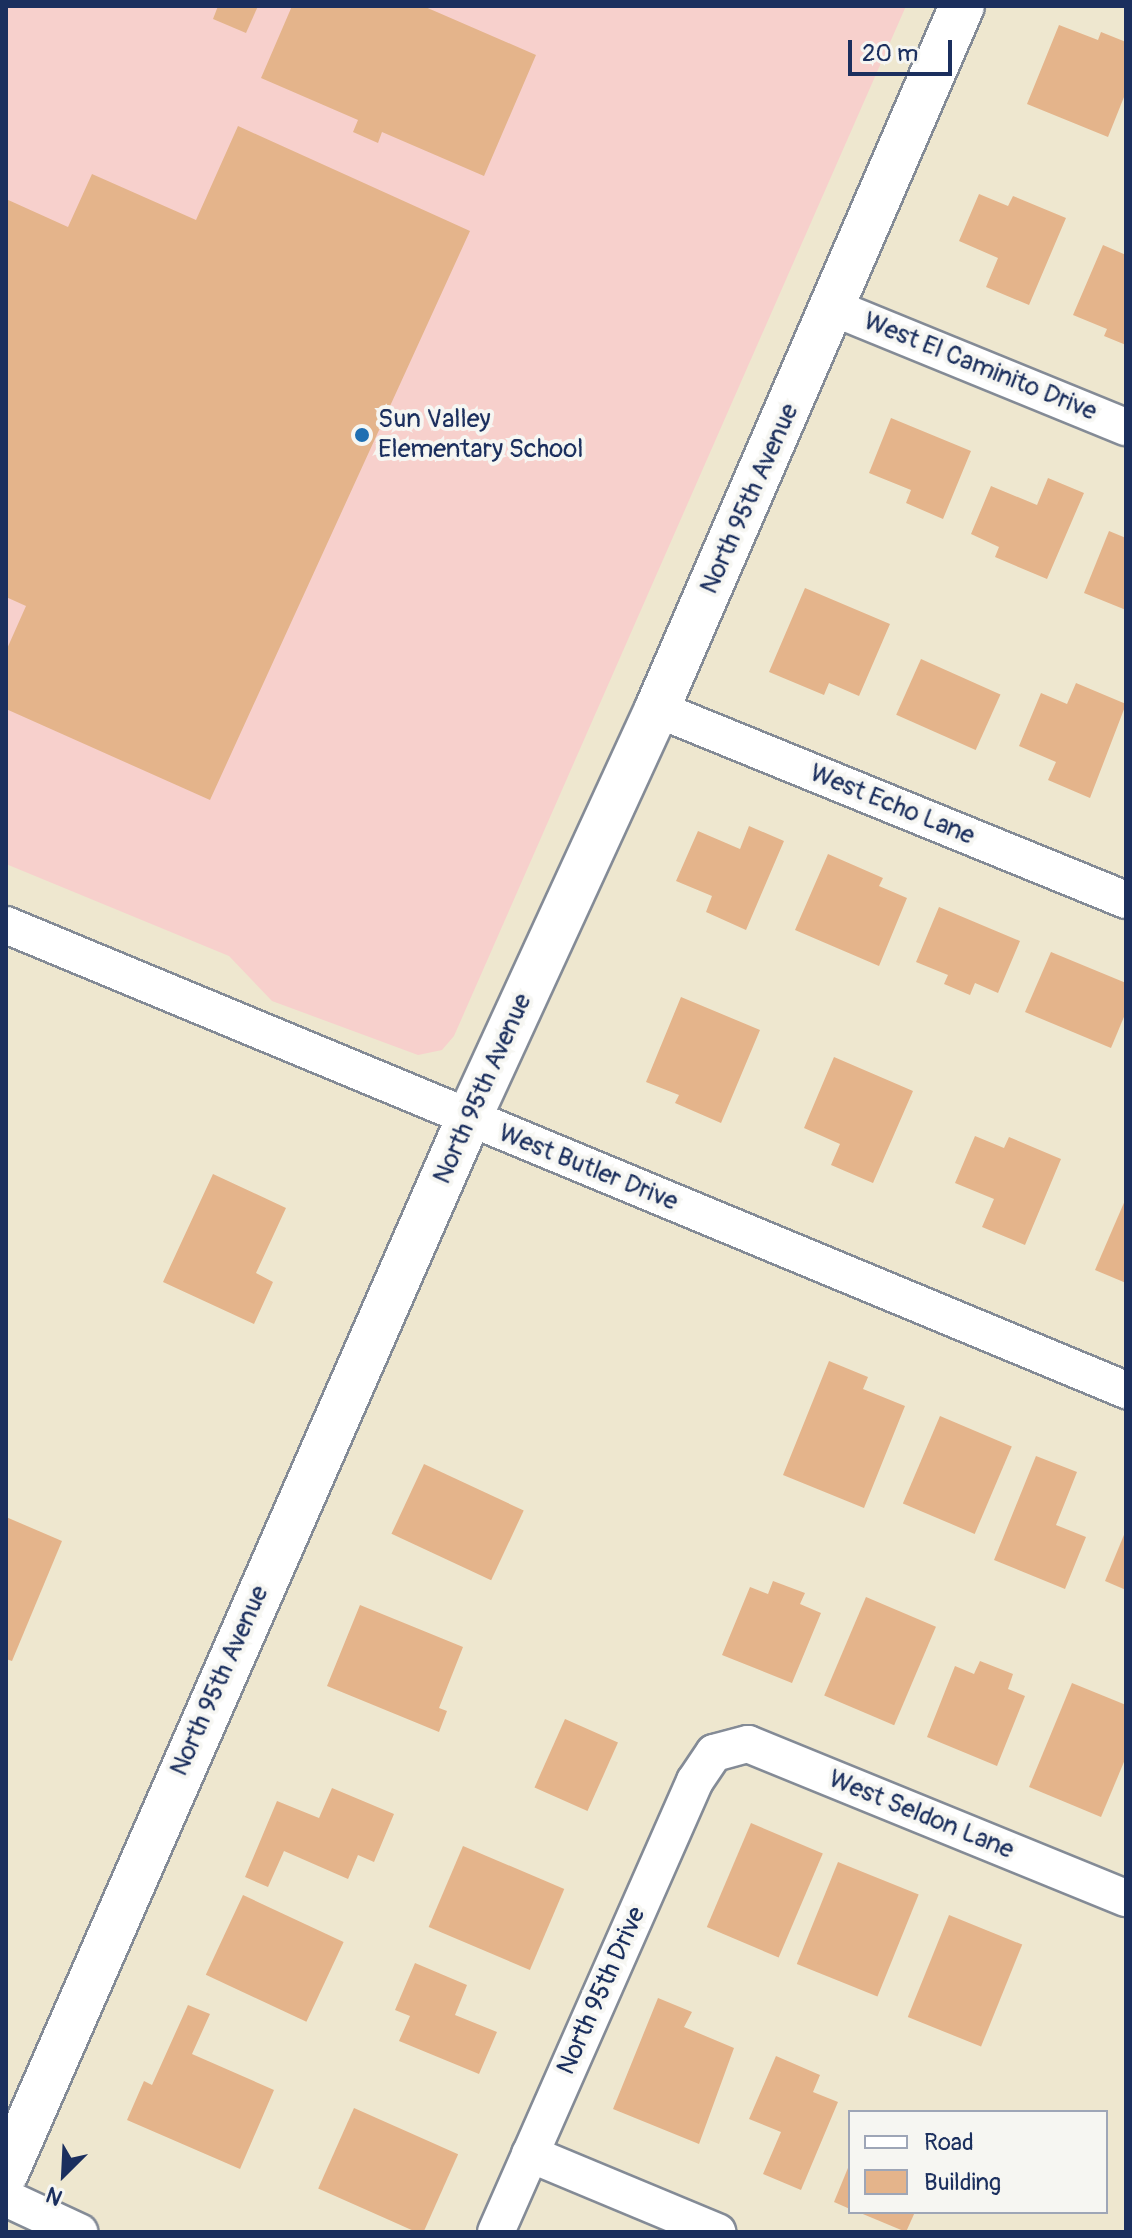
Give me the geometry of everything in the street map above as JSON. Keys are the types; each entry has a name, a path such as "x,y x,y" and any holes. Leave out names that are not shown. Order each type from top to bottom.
{"street":[{"name":"North 95th Avenue","path":"6,2173 468,1120 657,709 834,308 962,6"},
{"name":"West El Caminito Drive","path":"834,308 1126,427"},
{"name":"West Echo Lane","path":"657,709 1126,900"},
{"name":"West Butler Drive","path":"6,925 468,1120 1126,1390"},
{"name":"West Seldon Lane","path":"714,1753 748,1744 1126,1898"},
{"name":"North 95th Drive","path":"496,2232 695,1781 714,1753"},
{"path":"530,2154 717,2232"},
{"path":"6,2198 79,2232"}],"shaded area":[{"name":"Sun Valley Elementary School","path":"6,6 906,6 454,1036 442,1050 418,1055 272,1001 229,956 6,864"}],"building":[{"path":"218,6 258,6 246,33 213,19"},
{"path":"292,6 423,6 536,55 484,176 382,132 378,143 353,132 358,120 261,78"},
{"path":"1059,25 1098,40 1101,32 1126,42 1126,92 1108,137 1027,104"},
{"path":"238,126 470,231 210,800 6,709 6,651 26,606 6,597 6,199 68,227 92,174 196,220"},
{"path":"979,194 1008,206 1013,196 1066,218 1029,305 986,287 998,258 959,241"},
{"path":"1103,245 1126,255 1126,345 1104,336 1107,329 1073,315"},
{"path":"891,418 971,451 943,519 906,503 911,490 869,473"},
{"path":"1048,478 1084,493 1047,579 995,557 999,547 971,534 991,486 1037,505"},
{"path":"1109,531 1126,538 1126,610 1084,593"},
{"path":"805,588 890,624 859,696 829,683 824,695 769,672"},
{"path":"921,659 1000,694 976,750 896,715"},
{"path":"1076,683 1126,704 1090,798 1048,780 1056,762 1019,746 1041,693 1067,704"},
{"path":"749,826 784,841 746,930 706,912 712,896 676,881 698,831 740,849"},
{"path":"828,854 883,878 879,886 907,898 879,966 795,930"},
{"path":"939,907 1020,941 998,993 975,983 970,995 944,984 948,975 916,962"},
{"path":"1051,952 1126,983 1126,1012 1111,1048 1025,1012"},
{"path":"681,997 760,1030 721,1123 675,1103 679,1095 646,1082"},
{"path":"834,1057 913,1091 873,1183 831,1165 840,1144 804,1128"},
{"path":"975,1136 1004,1148 1009,1137 1061,1159 1025,1245 982,1227 994,1199 955,1183"},
{"path":"213,1174 286,1208 256,1273 273,1282 254,1324 163,1282"},
{"path":"1126,1198 1126,1283 1095,1270"},
{"path":"829,1361 868,1377 863,1389 905,1406 864,1508 783,1475"},
{"path":"940,1416 1012,1446 975,1534 903,1503"},
{"path":"1036,1456 1077,1472 1056,1525 1086,1537 1065,1589 994,1560"},
{"path":"424,1464 524,1510 491,1580 391,1534"},
{"path":"6,1517 62,1541 12,1661 6,1659"},
{"path":"1126,1530 1126,1590 1105,1581"},
{"path":"773,1581 805,1593 800,1604 821,1613 792,1683 722,1655 750,1587 768,1594"},
{"path":"866,1597 936,1627 894,1725 824,1695"},
{"path":"360,1605 463,1647 439,1708 447,1711 439,1732 327,1686"},
{"path":"980,1661 1013,1674 1008,1689 1025,1696 997,1766 927,1737 955,1666 974,1674"},
{"path":"1072,1683 1126,1705 1126,1757 1101,1817 1029,1787"},
{"path":"565,1719 618,1743 587,1811 534,1788"},
{"path":"332,1788 394,1814 374,1862 358,1855 348,1879 284,1851 268,1887 245,1877 277,1801 319,1818"},
{"path":"751,1823 823,1853 779,1957 707,1927"},
{"path":"463,1846 564,1889 530,1970 429,1927"},
{"path":"838,1862 919,1895 877,1997 797,1964"},
{"path":"243,1895 344,1942 306,2022 206,1975"},
{"path":"949,1915 1022,1945 981,2047 908,2017"},
{"path":"415,1963 467,1985 455,2015 497,2032 479,2074 399,2041 410,2016 395,2010"},
{"path":"658,1998 692,2012 684,2027 734,2048 699,2144 613,2109"},
{"path":"188,2005 210,2014 192,2054 274,2090 240,2169 127,2120 144,2081 152,2085"},
{"path":"776,2056 820,2075 813,2092 838,2102 801,2190 763,2174 781,2132 749,2119"},
{"path":"354,2108 458,2154 424,2232 416,2232 318,2188"},
{"path":"848,2168 848,2208 834,2202"},
{"path":"863,2214 914,2214 906,2232"}],"place":[{"name":"Sun Valley Elementary School","path":"362,435"}]}
